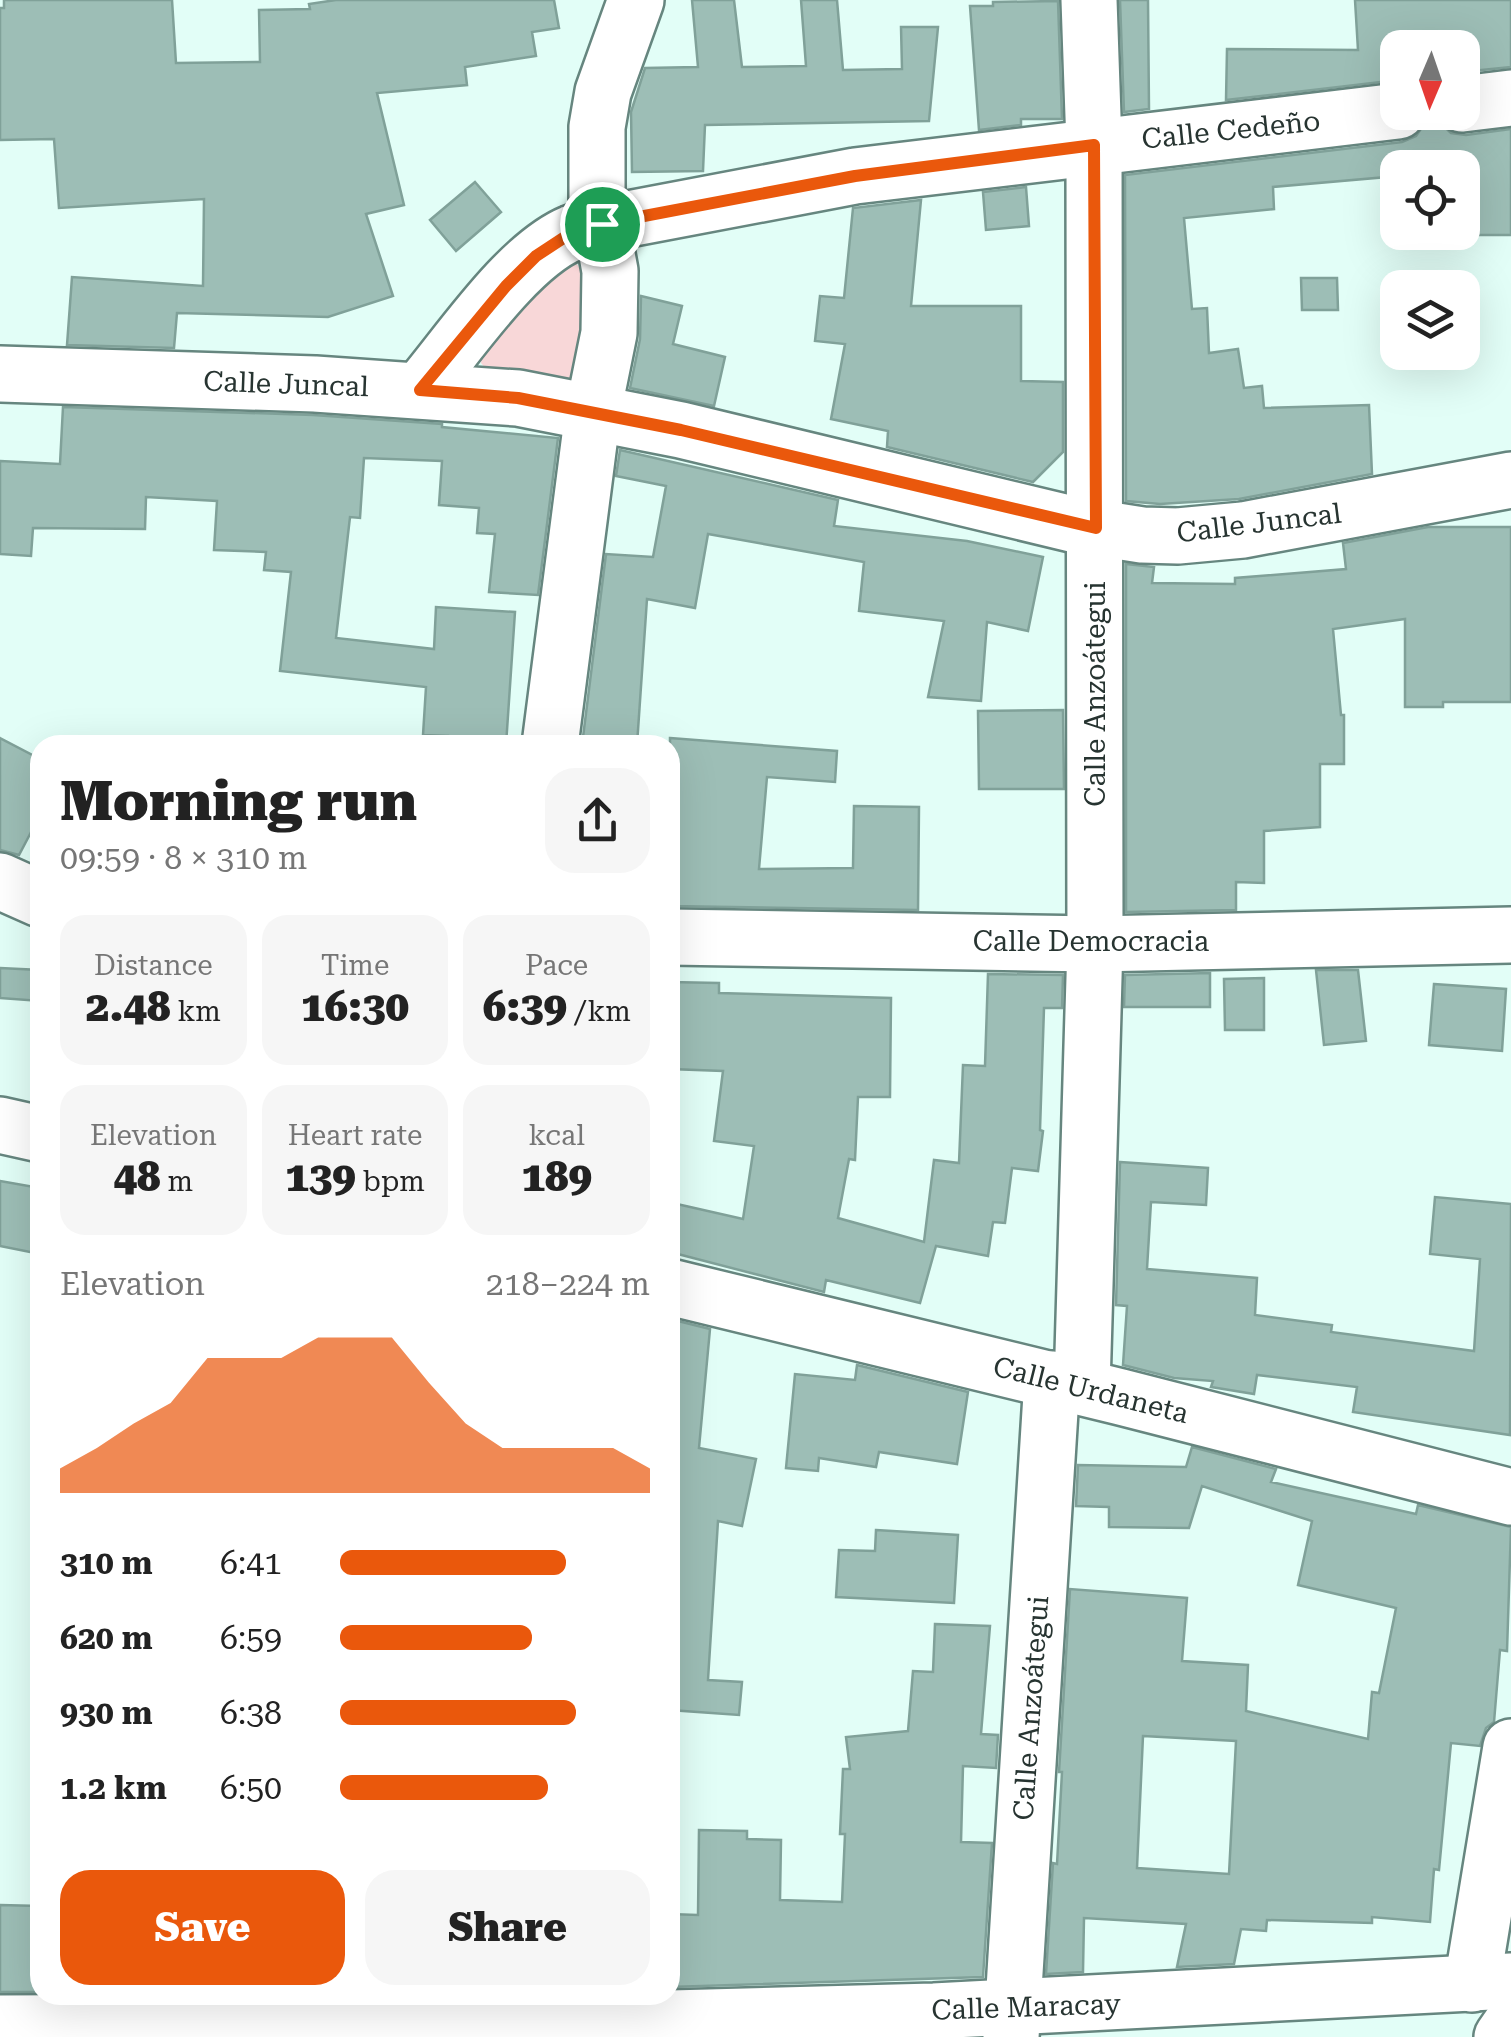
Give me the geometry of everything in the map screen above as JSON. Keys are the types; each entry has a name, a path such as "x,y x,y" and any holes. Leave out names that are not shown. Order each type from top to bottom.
{"main road":[{"path":"551,735 593,412 609,333 610,271 597,200 597,127 602,92 636,0"},
{"name":"Calle Anzoátegui","path":"1012,2022 1067,1383 1095,944 1094,145 1088,0"},
{"path":"1480,102 1511,98"},
{"name":"Calle Cedeño","path":"420,390 506,286 536,256 571,233 602,224 855,176 1380,113"},
{"name":"Calle Juncal","path":"0,374 420,390 518,398 1096,528 1178,536 1243,530 1511,480"},
{"path":"0,881 30,894"},
{"name":"Calle Democracia","path":"680,938 1095,944 1511,935"},
{"path":"0,1124 30,1132"},
{"name":"Calle Urdaneta","path":"680,1288 1511,1497"},
{"path":"1491,1982 1511,1747"},
{"name":"Calle Maracay","path":"0,2023 408,2018 1012,2022 1491,1982"},
{"path":"1502,2037 1511,2024"}],"shaded area":[{"path":"575,262 586,276 582,363 572,382 486,369 481,363 482,351 554,273"}],"building":[{"path":"4,0 172,0 176,63 260,62 259,10 310,9 309,4 336,0 554,0 559,28 532,32 536,56 465,67 467,85 377,93 404,205 366,214 393,296 328,317 177,313 174,348 67,345 72,277 203,286 204,199 59,208 54,139 0,140 0,8 4,8"},
{"path":"692,0 734,0 742,67 806,66 801,0 837,0 843,70 902,69 901,27 938,27 929,121 705,125 703,171 632,172 631,112 645,68 698,67"},
{"path":"1120,0 1148,0 1149,109 1124,112"},
{"path":"1355,0 1511,0 1511,67 1480,70 1480,30 1380,30 1380,82 1226,100 1227,49 1358,50"},
{"path":"1058,1 1062,119 1021,119 1021,125 979,130 970,6"},
{"path":"1511,129 1511,235 1480,235 1480,150 1380,150 1380,178 1273,187 1274,209 1184,218 1192,309 1207,308 1209,353 1238,349 1244,388 1262,386 1264,408 1369,405 1372,474 1239,499 1160,504 1126,501 1125,175 1402,142 1420,130 1466,135"},
{"path":"475,182 501,212 456,251 430,220"},
{"path":"1026,187 1029,226 986,230 983,192"},
{"path":"921,200 911,306 1021,306 1021,381 1063,382 1063,452 1033,482 887,447 888,431 831,419 845,344 815,341 820,296 844,298 853,208"},
{"path":"1301,278 1337,278 1338,310 1302,310"},
{"path":"641,296 682,306 673,344 725,357 714,406 630,388 640,339"},
{"path":"63,407 313,415 442,424 558,438 538,595 489,592 495,534 477,533 479,508 439,505 442,461 364,458 360,518 350,517 336,638 434,649 436,607 515,612 507,735 423,735 426,687 280,671 291,572 264,570 266,552 214,550 217,501 146,497 145,529 33,528 31,556 0,554 0,461 60,464"},
{"path":"620,450 838,500 834,526 967,541 1043,557 1028,631 987,622 981,701 928,697 944,621 859,611 864,562 708,534 695,608 647,599 638,735 583,735 606,554 653,557 666,486 616,476"},
{"path":"1428,527 1511,527 1511,702 1443,702 1443,707 1405,707 1405,619 1333,629 1344,715 1344,764 1320,764 1320,827 1264,831 1264,883 1236,882 1236,910 1126,912 1126,564 1154,567 1152,583 1235,584 1235,578 1346,569 1343,543"},
{"path":"1063,710 1064,789 979,789 978,711"},
{"path":"0,738 30,754 30,834 19,855 0,850"},
{"path":"680,739 837,751 835,782 767,777 759,869 853,868 854,806 919,807 918,910 680,906"},
{"path":"0,968 30,970 30,1000 0,998"},
{"path":"1316,970 1358,970 1366,1041 1324,1045"},
{"path":"1210,973 1210,1007 1124,1007 1125,975"},
{"path":"988,974 1063,975 1062,1008 1044,1008 1040,1130 1043,1131 1038,1171 1012,1168 1005,1223 993,1222 988,1256 936,1246 920,1303 826,1280 824,1292 680,1255 680,1205 743,1219 754,1146 714,1141 723,1071 680,1069 680,982 719,983 719,993 891,998 890,1097 858,1097 855,1160 849,1159 838,1218 924,1242 934,1160 959,1163 963,1065 985,1066"},
{"path":"1264,978 1264,1030 1225,1030 1224,979"},
{"path":"1434,984 1506,989 1502,1051 1429,1045"},
{"path":"1120,1162 1208,1168 1206,1205 1151,1202 1147,1269 1257,1278 1255,1315 1332,1325 1331,1332 1474,1351 1480,1259 1430,1254 1435,1197 1511,1204 1510,1435 1353,1412 1357,1387 1257,1375 1254,1394 1211,1387 1213,1381 1174,1378 1123,1365 1127,1306 1116,1305"},
{"path":"0,1181 30,1186 30,1252 0,1246"},
{"path":"680,1322 710,1329 699,1448 756,1459 742,1526 718,1521 708,1680 742,1682 739,1715 680,1711"},
{"path":"857,1365 968,1392 957,1464 879,1452 876,1467 819,1458 818,1471 786,1468 795,1374 855,1380"},
{"path":"1192,1447 1276,1469 1271,1482 1416,1514 1418,1505 1511,1527 1507,1651 1500,1650 1494,1722 1486,1728 1480,1746 1451,1743 1430,1922 1372,1917 1372,1923 1267,1920 1266,1931 1241,1929 1234,1964 1177,1967 1186,1924 1084,1918 1083,1972 1046,1974 1053,1863 1057,1864 1070,1589 1187,1598 1182,1661 1248,1665 1246,1711 1368,1739 1372,1692 1379,1693 1396,1608 1298,1585 1312,1521 1202,1486 1189,1528 1109,1527 1109,1507 1076,1506 1078,1465 1186,1467","holes":["1143,1736 1236,1741 1229,1874 1137,1868"]},
{"path":"876,1530 958,1535 954,1603 836,1597 839,1550 875,1551"},
{"path":"935,1624 990,1626 981,1734 998,1735 996,1768 963,1766 961,1842 992,1843 983,1977 680,1987 680,1914 698,1915 699,1830 747,1831 747,1839 781,1840 780,1900 842,1902 843,1769 850,1769 846,1737 908,1731 913,1671 933,1672"},
{"path":"0,1905 30,1906 30,1992 0,1992"}],"route":[{"path":"1094,145 1096,528 681,430 518,398 420,390 506,286 536,256 571,233 602,224 855,176 1094,145"}]}
